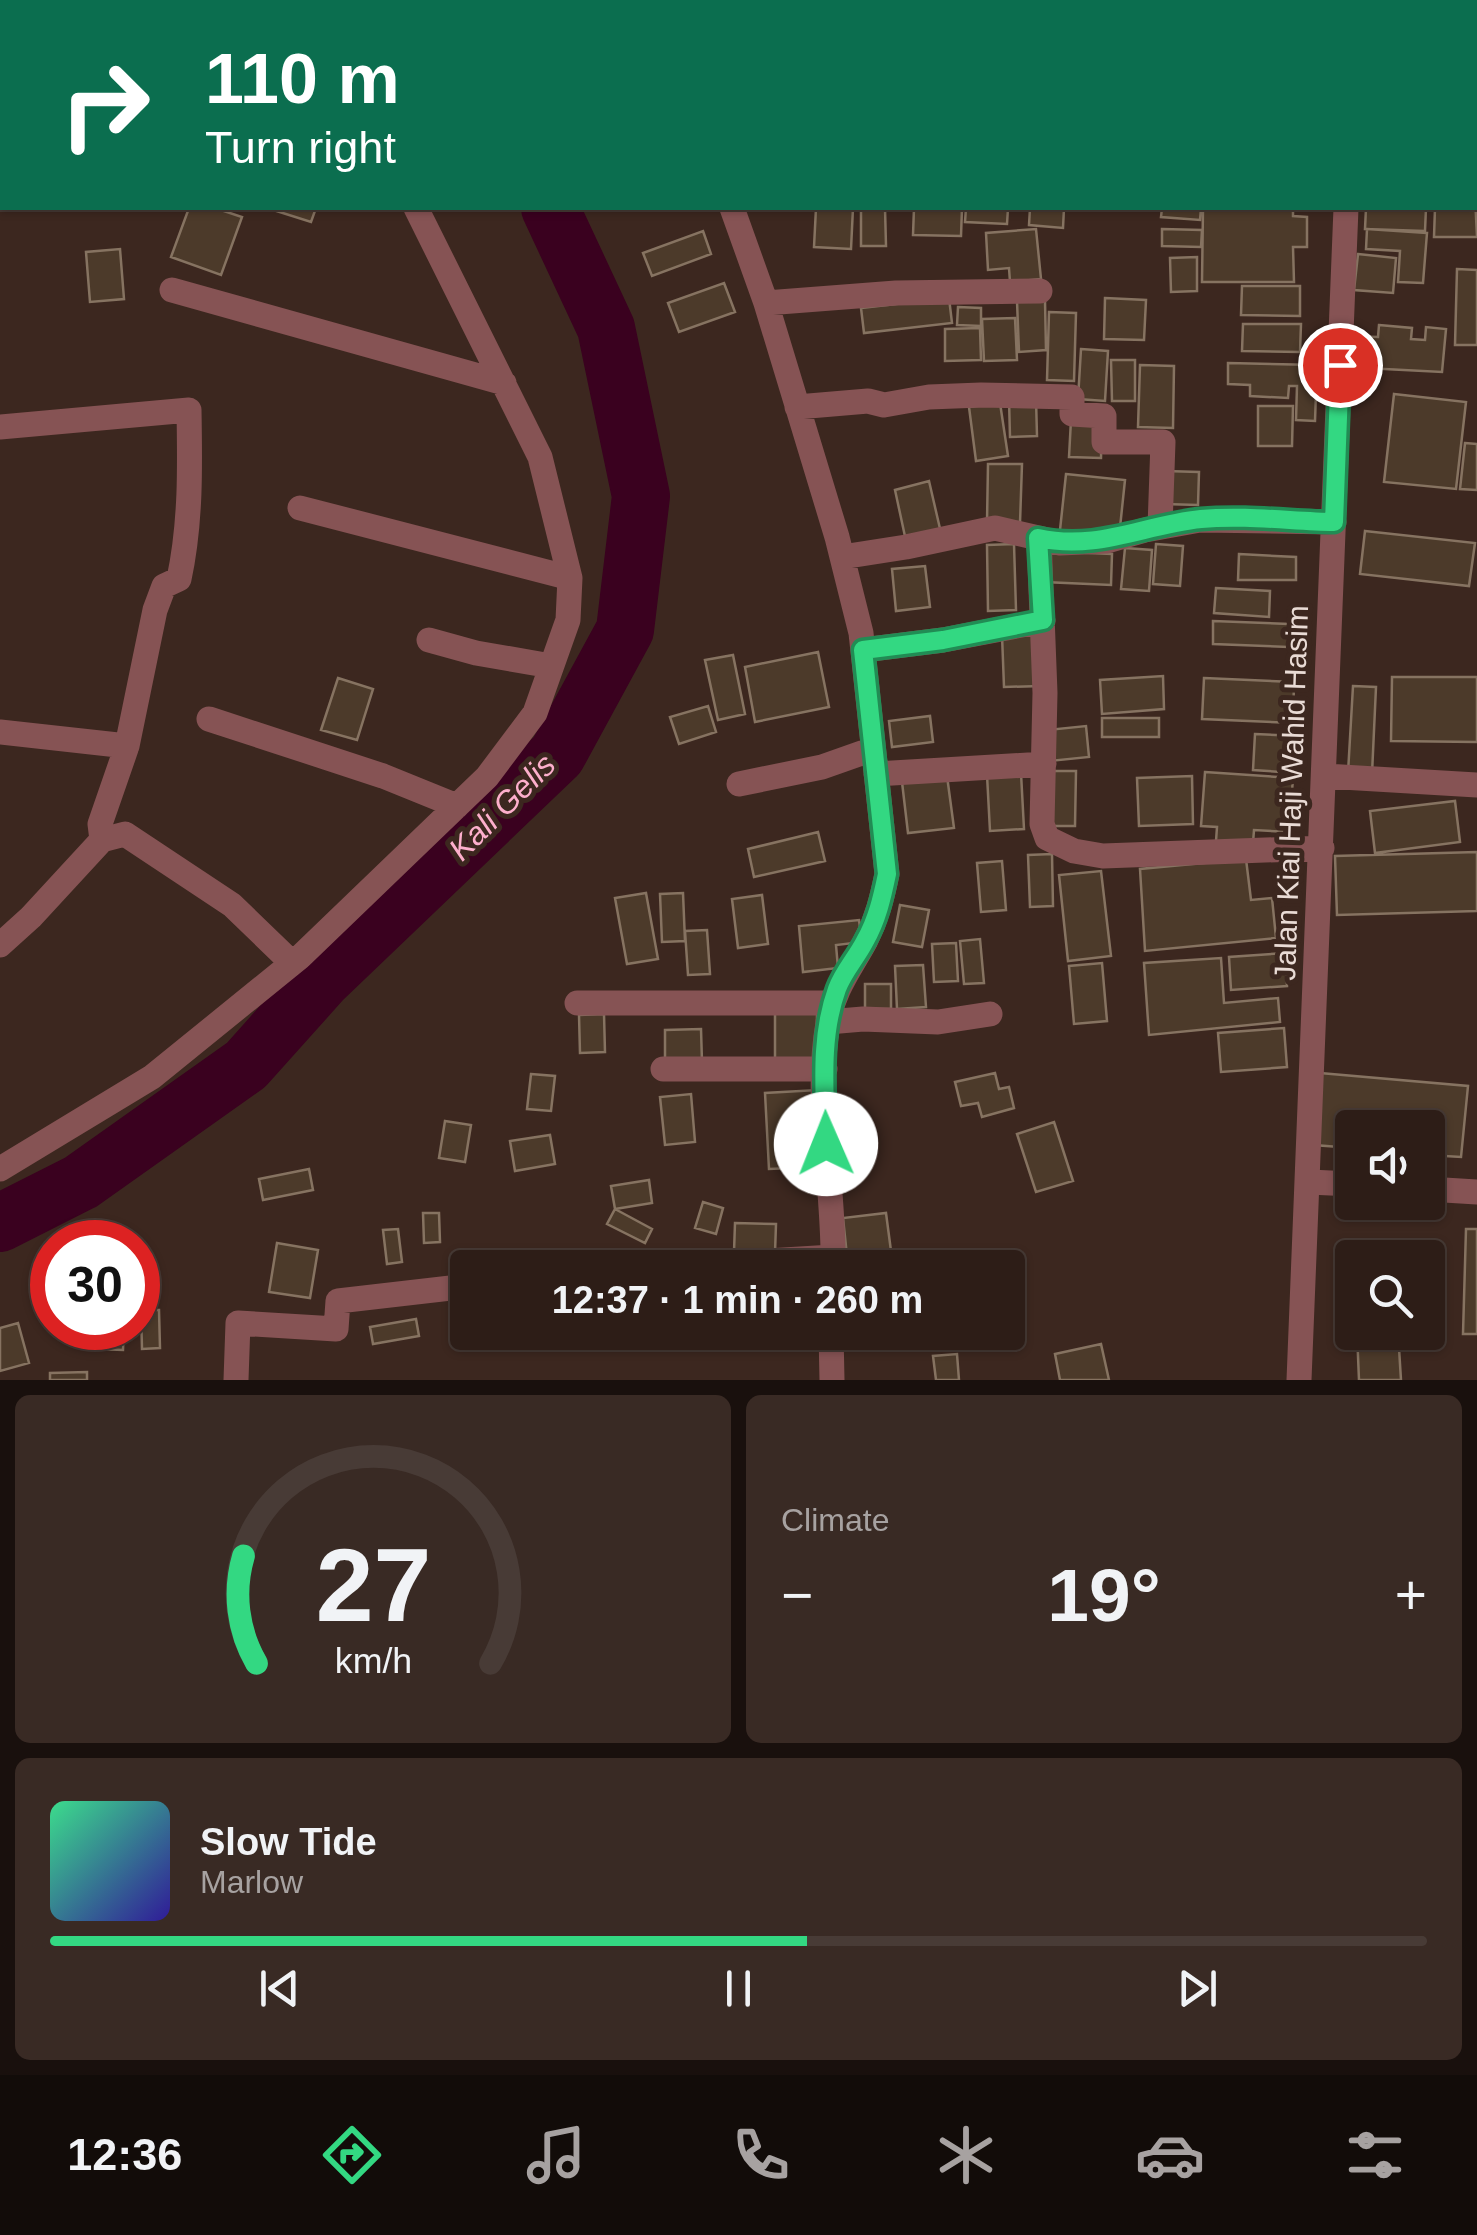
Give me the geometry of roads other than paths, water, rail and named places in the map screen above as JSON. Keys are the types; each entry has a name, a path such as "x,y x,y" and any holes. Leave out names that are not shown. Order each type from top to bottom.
{"street":[{"path":"4,1161 152,1077 292,963 487,776 535,713 568,620 570,578 540,457 417,210"},
{"path":"733,210 766,304 842,557 863,650 887,874 880,910 838,985 830,1013 825,1069 833,1250"},
{"name":"Jalan Kiai Haji Wahid Hasim","path":"1299,1380 1346,210"},
{"path":"172,290 504,383"},
{"path":"766,304 896,293 1040,291"},
{"path":"797,407 868,401 884,405 929,397 981,395 1072,397 1072,414 1104,416 1104,442 1163,442 1160,527"},
{"path":"0,427 190,410 190,505 179,580 164,586 155,610 126,746 100,824 102,840"},
{"path":"300,508 570,578"},
{"path":"842,557 906,548 995,528 1060,542 1107,541 1200,520 1334,522"},
{"path":"1038,538 1043,620 1042,824 1047,838 1074,851 1103,856 1322,848"},
{"path":"863,650 943,640 1043,620"},
{"path":"429,640 552,666"},
{"path":"209,719 384,776 457,806"},
{"path":"0,732 126,746"},
{"path":"739,784 875,761 1044,764"},
{"path":"1324,776 1477,785"},
{"path":"0,945 102,840 126,834 232,905 292,963"},
{"path":"577,1003 830,1013 863,1019 938,1022 990,1014"},
{"path":"664,1069 825,1069"},
{"path":"1309,1182 1335,1183"},
{"path":"1445,1190 1477,1192"},
{"path":"236,1380 238,1323 336,1329 338,1301 450,1288"},
{"path":"832,1350 832,1380"}],"waterway":[{"name":"Kali Gelis","path":"0,1223 81,1182 246,1065 323,979 557,755 625,630 641,496 606,328 551,210"}]}
